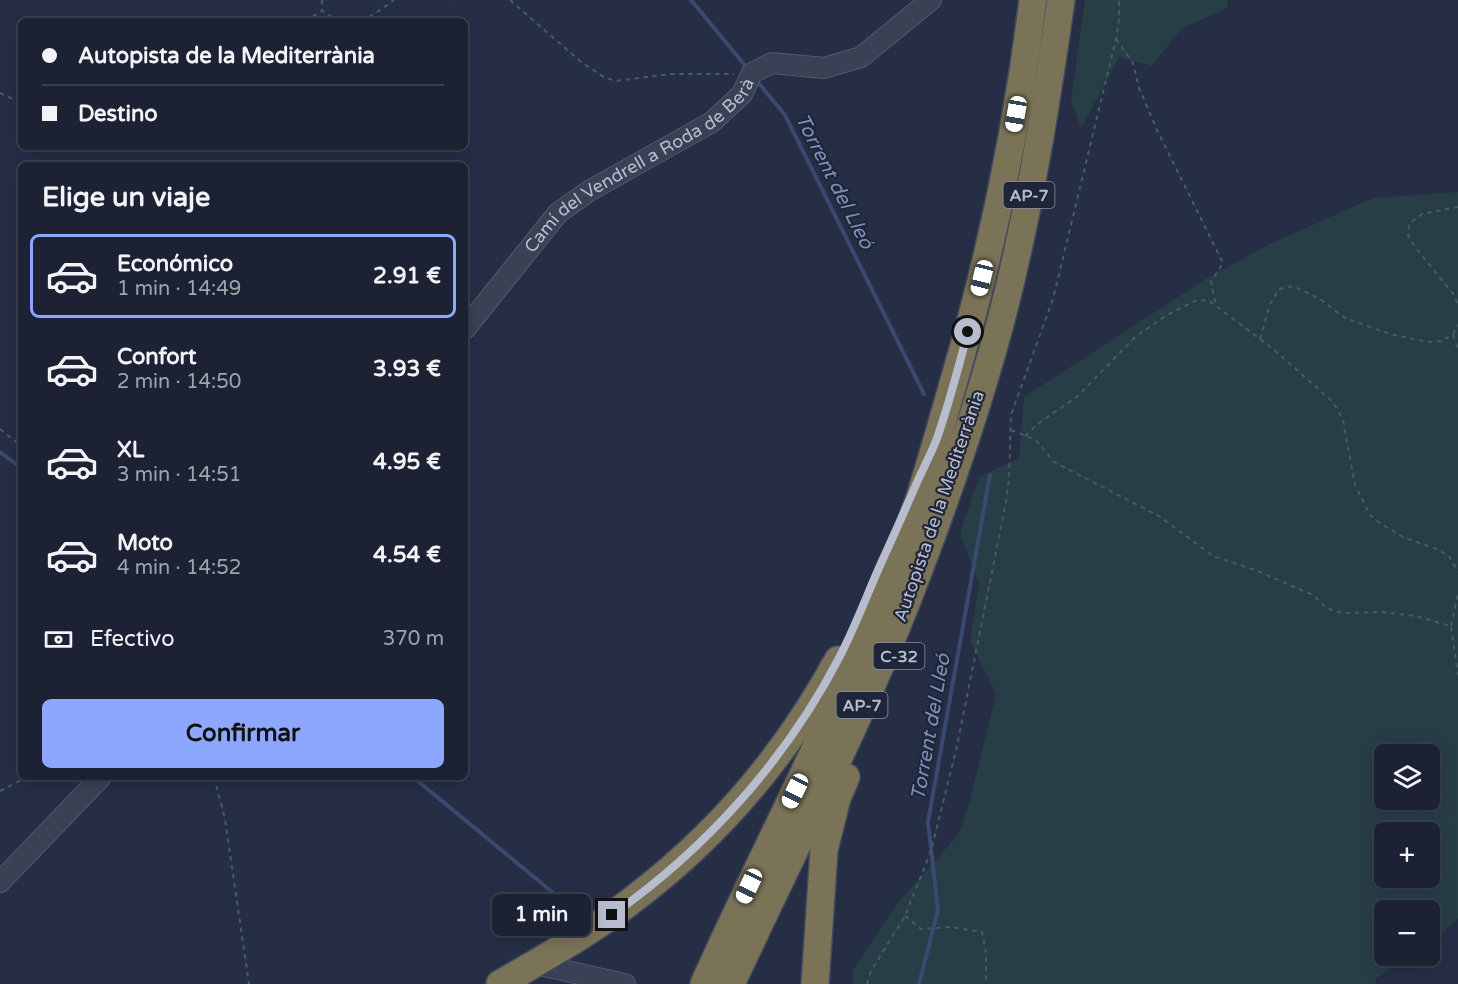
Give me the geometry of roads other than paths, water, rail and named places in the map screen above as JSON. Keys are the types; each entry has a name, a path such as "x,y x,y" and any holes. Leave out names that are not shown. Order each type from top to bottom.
{"highway":[{"name":"Autopista de la Mediterrània","path":"704,984 873,619 918,501 972,318 1001,197 1033,0"},
{"name":"Autopista de la Mediterrània","path":"731,984 886,653 933,535 958,461 997,335 1017,249 1039,142 1060,7"},
{"name":"C-32","path":"815,984 824,850 837,798 923,600 992,400 1015,317 1046,179 1058,113 1060,7"},
{"name":"C-32","path":"500,984 554,953 620,910 675,866 731,811 784,746 823,687 840,656 936,441"}],"street":[{"name":"Camí del Vendrell a Roda de Berà","path":"468,325 558,213 589,191 712,122 742,94 752,73 772,63 824,68 861,57 931,0"},
{"path":"0,882 98,780"},
{"path":"535,964 584,980 626,984"}],"waterway":[{"name":"Torrent del Lleó","path":"691,0 748,69"},
{"name":"Torrent del Lleó","path":"756,80 785,115 924,394"},
{"path":"0,452 18,466"},
{"name":"Torrent del Lleó","path":"919,984 938,910 928,822 990,475"},
{"path":"417,780 580,915"}]}
